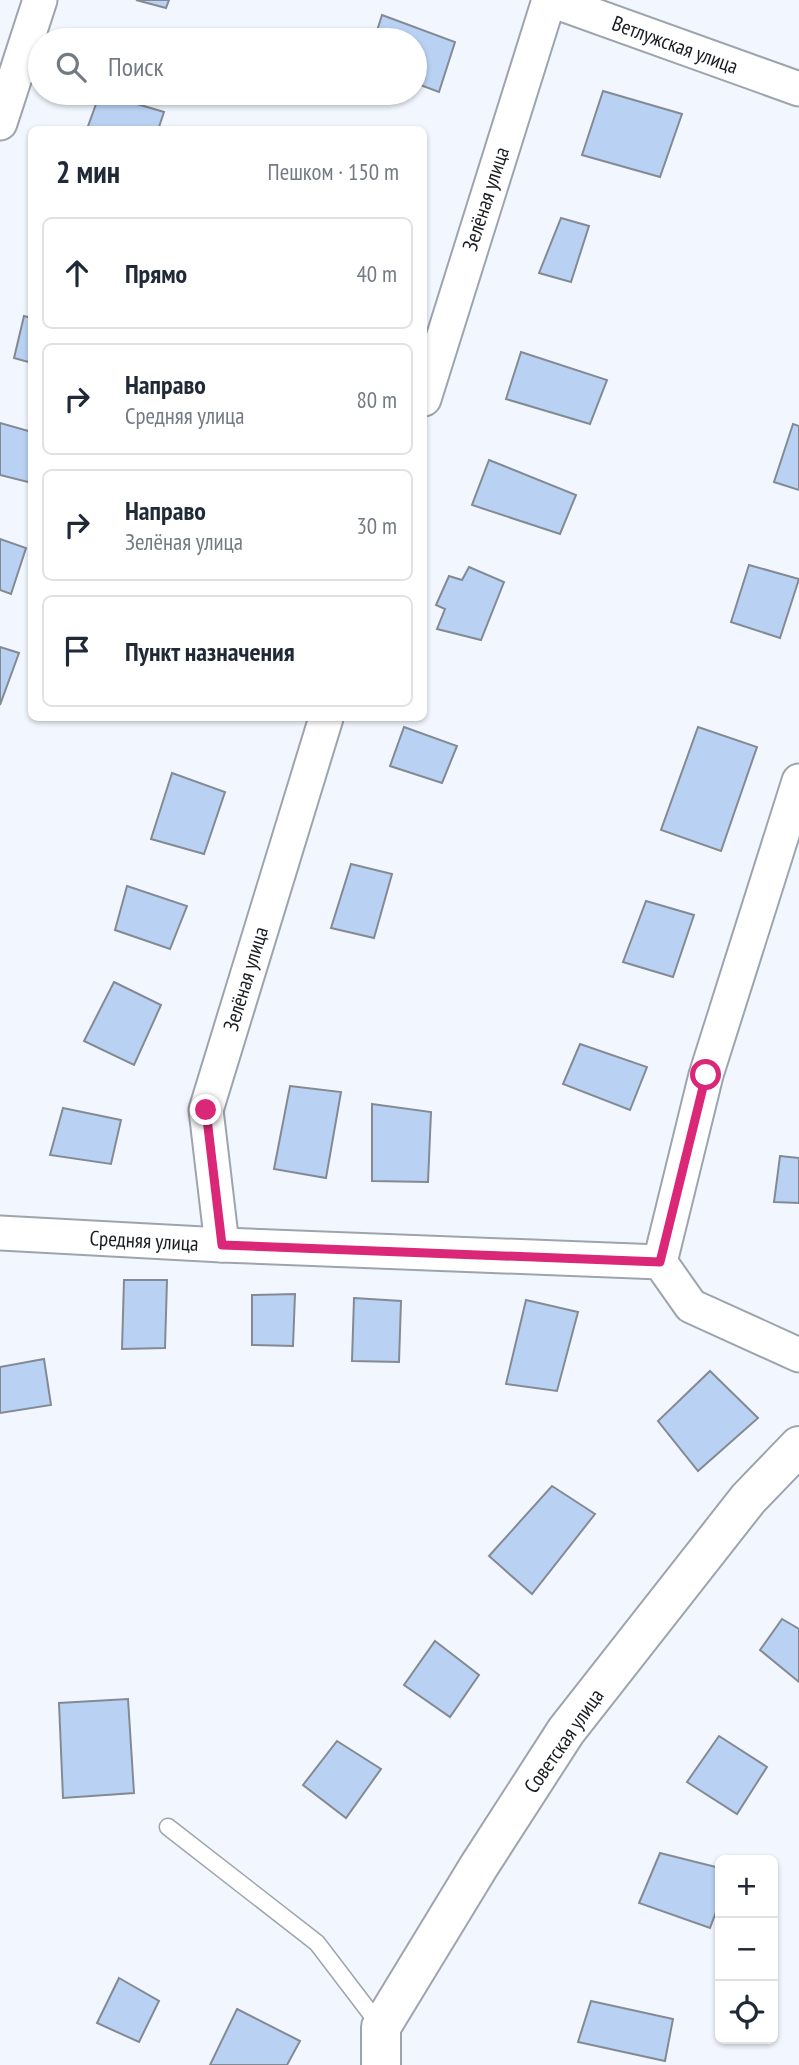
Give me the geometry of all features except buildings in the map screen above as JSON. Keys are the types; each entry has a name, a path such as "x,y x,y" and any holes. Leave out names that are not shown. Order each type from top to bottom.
{"street":[{"path":"31,28 40,0"},
{"name":"Ветлужская улица","path":"550,0 799,89"},
{"name":"Зелёная улица","path":"427,390 550,0"},
{"path":"0,123 28,37"},
{"name":"Зелёная улица","path":"222,1245 206,1110 325,721"},
{"path":"799,781 706,1075 660,1262 691,1306 799,1355"},
{"name":"Средняя улица","path":"0,1233 222,1245 660,1262"},
{"name":"Советская улица","path":"381,2027 479,1866 566,1731 748,1499 799,1446"},
{"path":"381,2027 381,2065"}],"lane":[{"path":"168,1827 317,1943 381,2027"}],"route":[{"path":"206,1110 222,1245 660,1262 706,1075"}]}
